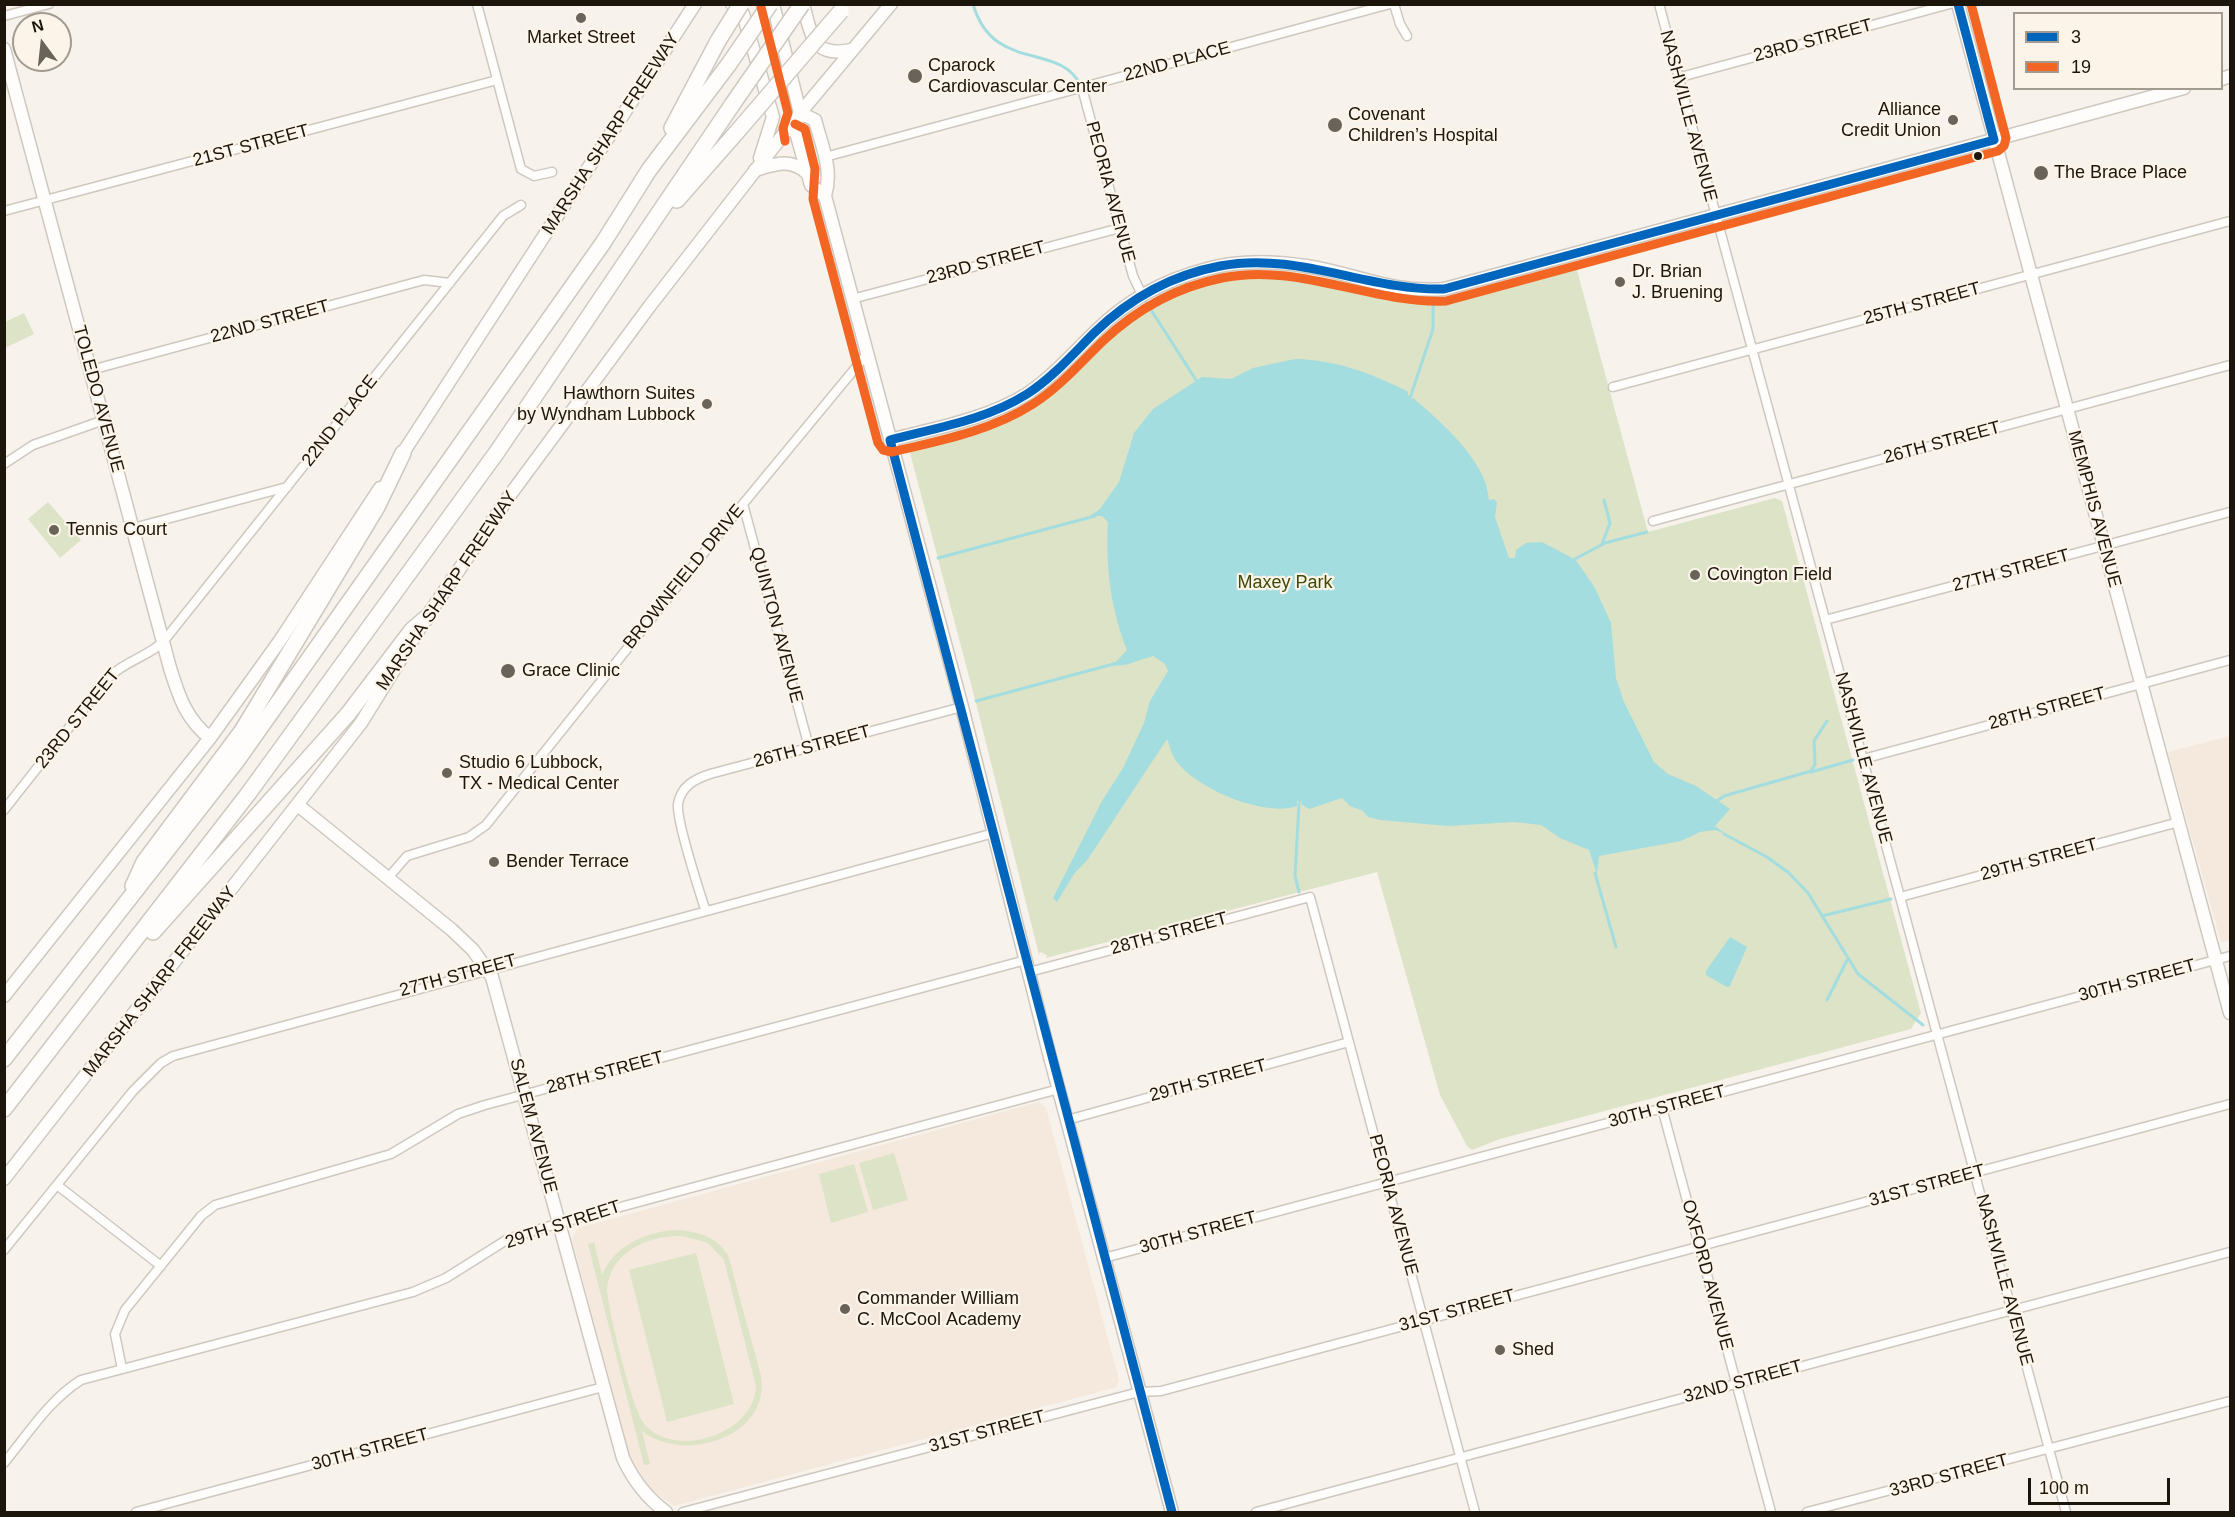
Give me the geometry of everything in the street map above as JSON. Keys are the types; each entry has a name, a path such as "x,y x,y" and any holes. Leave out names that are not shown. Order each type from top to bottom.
{"highway":[{"path":"4,1059 236,762 603,243 649,170 718,41 741,4"},
{"path":"649,170 771,4"},
{"name":"MARSHA SHARP FREEWAY","path":"4,1109 248,794 497,452 802,4"},
{"path":"637,245 843,8"},
{"path":"120,913 144,862 242,730 306,627 377,507 403,453"},
{"path":"70,1024 348,714 412,630 426,618"}],"main road":[{"path":"694,7 706,4"},
{"path":"732,4 743,15 772,110 771,129 755,170"},
{"path":"771,4 800,113 795,129 807,173 811,185 825,196"},
{"path":"802,4 818,46 832,53 852,50"},
{"name":"MARSHA SHARP FREEWAY","path":"4,1179 299,806 361,723 426,618 510,495 755,170 891,4"},
{"name":"MEMPHIS AVENUE","path":"1958,4 2230,1013"},
{"name":"MARSHA SHARP FREEWAY","path":"4,996 210,738 279,642 694,7"},
{"name":"TOLEDO AVENUE","path":"4,48 163,642 184,711 196,728 210,738"},
{"path":"890,440 951,424 1011,403 1045,380 1103,324 1142,295 1181,276 1208,268 1256,262 1308,266 1388,288 1443,289 2177,90"},
{"path":"800,113 815,120 830,178 825,196 962,707 1067,1120 1173,1512"},
{"path":"755,170 787,162 798,165 807,173"},
{"name":"SALEM AVENUE","path":"299,806 452,930 488,969 525,1094 622,1458 630,1475 644,1493 666,1512"}],"street":[{"path":"4,16 49,4"},
{"path":"477,4 521,169 534,176 552,172"},
{"path":"1392,4 1407,36"},
{"name":"22ND PLACE","path":"825,158 1082,88 1360,8 1392,4"},
{"name":"NASHVILLE AVENUE","path":"1659,4 1677,78 2067,1512"},
{"name":"23RD STREET","path":"1677,78 1950,4"},
{"name":"21ST STREET","path":"4,212 497,80"},
{"name":"PEORIA AVENUE","path":"1082,88 1133,276 1142,295"},
{"name":"22ND PLACE","path":"163,642 503,216 521,206"},
{"name":"25TH STREET","path":"1613,387 2230,221"},
{"name":"23RD STREET","path":"852,299 1120,228"},
{"name":"22ND STREET","path":"90,369 424,280 450,283"},
{"name":"BROWNFIELD DRIVE","path":"388,878 408,856 469,837 486,825 743,504 867,354"},
{"name":"26TH STREET","path":"1653,521 2230,365"},
{"path":"4,464 33,445 104,420"},
{"path":"132,528 288,487"},
{"name":"QUINTON AVENUE","path":"743,504 809,747"},
{"name":"27TH STREET","path":"1825,620 2230,512"},
{"name":"23RD STREET","path":"4,810 109,677 122,664 153,651 163,642"},
{"name":"28TH STREET","path":"1863,759 2230,660"},
{"name":"26TH STREET","path":"705,909 678,807 686,786 699,778 962,707"},
{"name":"29TH STREET","path":"1900,897 2179,822"},
{"name":"27TH STREET","path":"4,1250 148,1075 172,1056 994,832"},
{"name":"PEORIA AVENUE","path":"1310,897 1475,1512"},
{"name":"28TH STREET","path":"122,1369 115,1344 118,1323 125,1310 201,1216 215,1205 232,1198 391,1154 458,1114 525,1094 1027,966 1310,897"},
{"name":"30TH STREET","path":"1104,1258 2230,956"},
{"name":"29TH STREET","path":"1067,1120 1349,1042"},
{"name":"29TH STREET","path":"4,1463 65,1390 81,1380 413,1292 446,1278 508,1239 560,1223 1059,1089"},
{"name":"31ST STREET","path":"683,1512 1139,1392 1161,1391 2230,1104"},
{"name":"OXFORD AVENUE","path":"1662,1108 1771,1512"},
{"path":"57,1185 161,1266"},
{"name":"32ND STREET","path":"1256,1512 2230,1252"},
{"name":"30TH STREET","path":"136,1512 603,1387"},
{"name":"33RD STREET","path":"1807,1512 2230,1401"}],"shaded area":[{"path":"2230,736 2230,940 2221,942 2168,752"},
{"name":"Commander William C. McCool Academy","path":"1039,1102 1046,1108 1119,1380 1117,1387 674,1506 652,1491 635,1469 629,1454 572,1239 578,1228"}],"green space":[{"name":"Maxey Park","path":"1575,263 1648,532 1775,498 1782,501 1921,1013 1911,1029 1500,1139 1472,1150 1467,1146 1440,1095 1377,872 1046,958 1047,955 1040,952 1039,955 909,449 912,443 982,424 1032,402 1054,386 1098,340 1132,312 1171,290 1198,280 1238,272 1279,271 1306,275 1388,296 1416,299 1476,292"},
{"path":"24,313 34,334 5,348 5,322"},
{"name":"Tennis Court","path":"48,502 81,540 60,558 28,519"},
{"path":"894,1153 908,1200 873,1210 859,1163"},
{"path":"854,1164 868,1212 831,1223 819,1174"},
{"path":"664,1231 698,1233 718,1243 728,1255 761,1376 760,1397 753,1415 739,1429 721,1439 701,1444 680,1445 660,1441 642,1431 650,1464 644,1465 588,1244 594,1242 602,1275 607,1265 622,1249 642,1237","holes":["669,1236 682,1236 708,1243 724,1260 756,1386 752,1403 743,1417 729,1428 712,1436 694,1440 676,1440 659,1435 645,1425 640,1416 612,1319 607,1290 609,1277 623,1256 644,1243"]},
{"path":"696,1253 734,1404 667,1422 629,1270"}],"water":[{"path":"1295,359 1325,362 1353,369 1407,391 1410,400 1413,398 1460,443 1480,471 1489,500 1494,499 1497,502 1495,517 1509,558 1515,558 1516,550 1526,543 1542,542 1576,560 1595,588 1611,623 1616,678 1624,702 1654,762 1668,774 1696,786 1730,809 1715,826 1726,834 1715,830 1700,832 1681,841 1599,856 1597,873 1594,874 1596,871 1589,850 1560,838 1541,825 1514,822 1448,826 1380,820 1368,817 1363,811 1350,806 1342,798 1309,809 1301,804 1302,800 1299,804 1297,799 1297,806 1283,809 1248,804 1211,789 1195,779 1173,756 1167,739 1088,859 1074,874 1057,902 1053,898 1102,801 1123,768 1144,723 1150,701 1168,671 1165,664 1153,656 1125,665 1112,666 1121,663 1116,662 1127,650 1121,635 1110,587 1107,555 1108,522 1102,516 1090,516 1100,509 1119,482 1134,433 1153,409 1202,377 1231,379 1253,368"},
{"path":"1730,937 1747,947 1730,986 1727,987 1706,975 1706,971"}],"waterway":[{"path":"973,4 983,26 995,40 1010,49 1058,64 1071,72 1081,86"},
{"path":"1144,299 1196,380"},
{"path":"1410,398 1433,329 1433,300"},
{"path":"1602,544 1610,523 1604,500"},
{"path":"938,558 1095,516"},
{"path":"1573,560 1605,543 1647,532"},
{"path":"976,701 1121,662"},
{"path":"1717,801 1724,796 1811,771 1815,764 1814,741 1827,721"},
{"path":"1811,772 1853,760"},
{"path":"1299,804 1295,876 1299,892"},
{"path":"1724,834 1767,857 1789,873 1808,893 1858,974 1923,1025"},
{"path":"1595,873 1616,947"},
{"path":"1822,916 1891,899"},
{"path":"1827,1000 1847,960"}],"transit line":[{"name":"3","path":"1172,1512 890,440 978,417 1011,403 1045,381 1122,309 1168,282 1202,270 1249,263 1277,264 1305,267 1388,284 1444,289 1994,140 1958,4"},
{"name":"19","path":"795,124 805,129 815,169 813,199 878,443 883,450 892,452 964,434 1017,413 1052,390 1116,329 1144,309 1174,293 1205,282 1251,275 1279,275 1390,296 1446,301 1998,151 2004,146 2006,138 1971,4"},
{"name":"19","path":"761,7 788,113 783,128 785,141"}],"place":[{"name":"Market Street","path":"581,18"},
{"name":"Cparock Cardiovascular Center","path":"915,76"},
{"name":"Alliance Credit Union","path":"1953,120"},
{"name":"Covenant Children’s Hospital","path":"1335,125"},
{"name":"The Brace Place","path":"2041,173"},
{"name":"Dr. Brian J. Bruening","path":"1620,282"},
{"name":"Hawthorn Suites by Wyndham Lubbock","path":"707,404"},
{"name":"Tennis Court","path":"54,530"},
{"name":"Covington Field","path":"1695,575"},
{"name":"Grace Clinic","path":"508,671"},
{"name":"Studio 6 Lubbock, TX - Medical Center","path":"447,773"},
{"name":"Bender Terrace","path":"494,862"},
{"name":"Commander William C. McCool Academy","path":"845,1309"},
{"name":"Shed","path":"1500,1350"}]}
